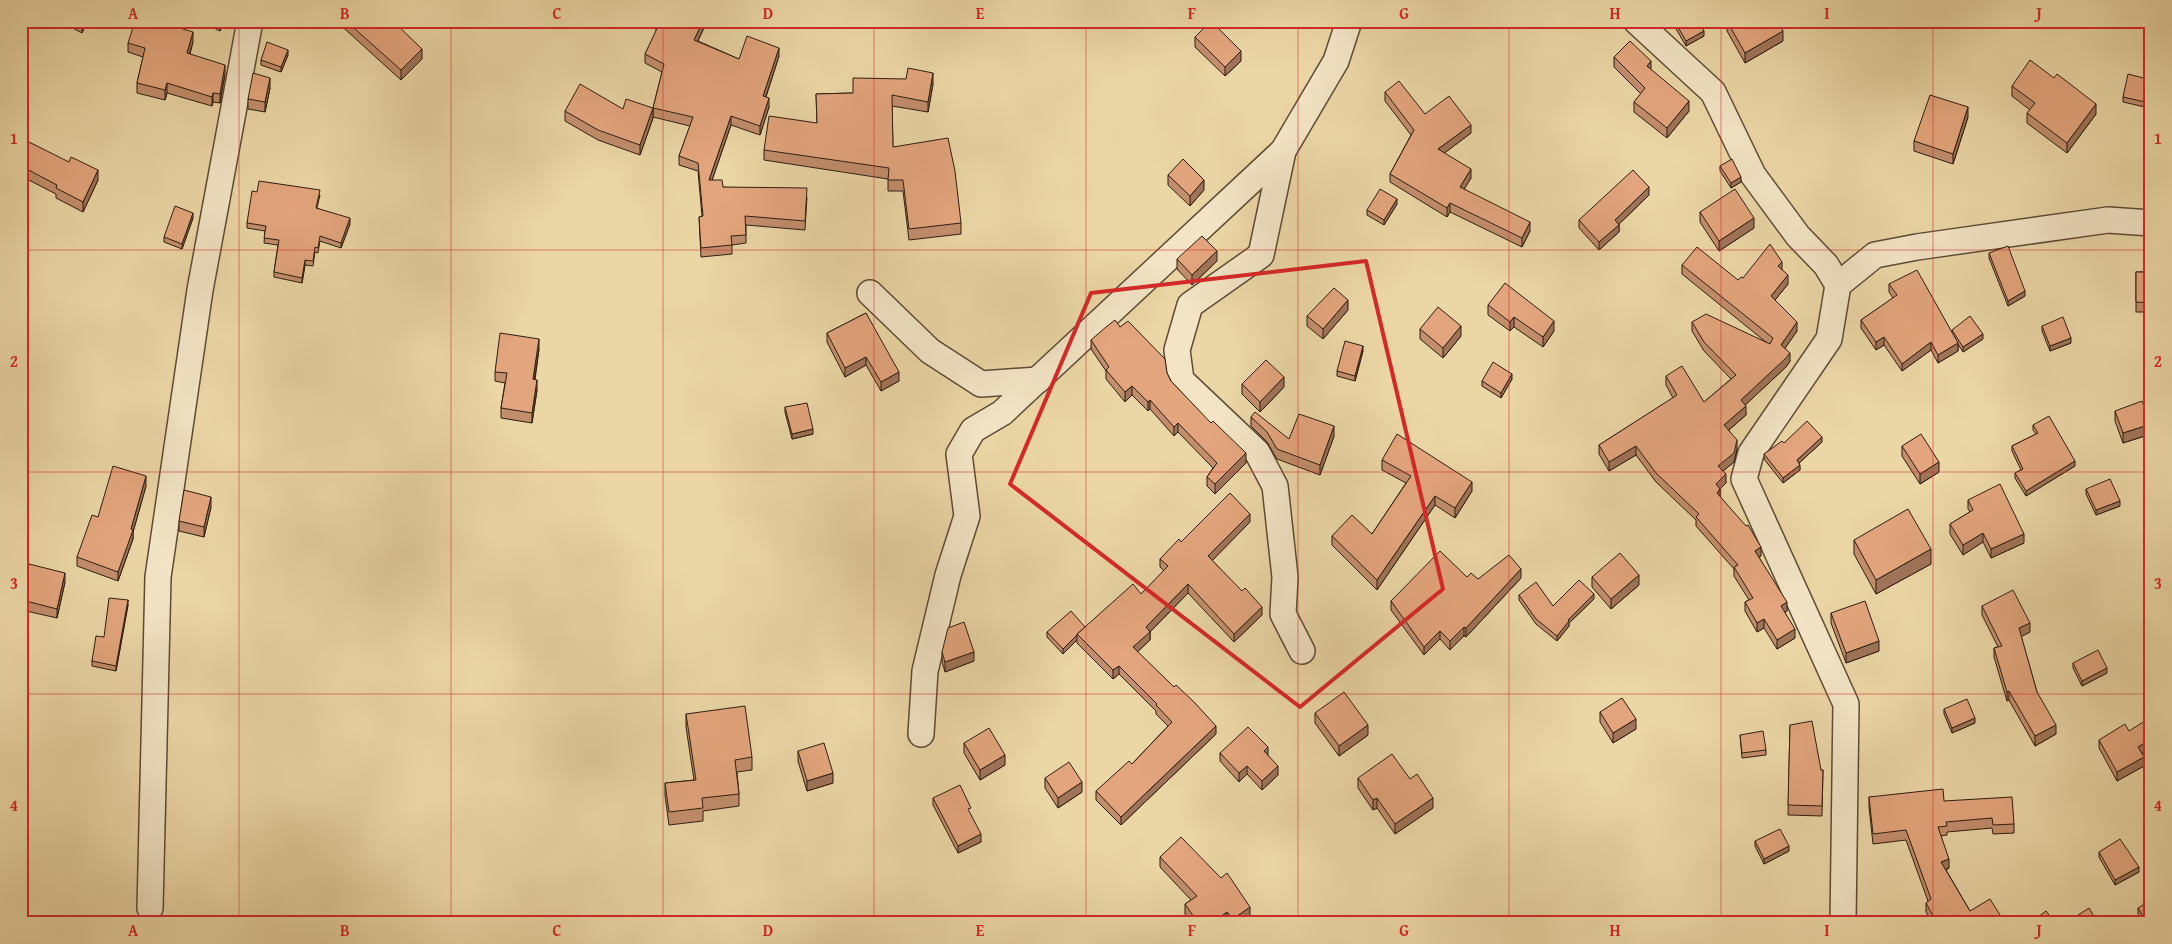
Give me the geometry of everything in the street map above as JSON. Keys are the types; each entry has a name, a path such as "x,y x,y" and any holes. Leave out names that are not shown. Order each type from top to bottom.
{"street":[{"path":"150,908 158,577 200,290 250,21"},
{"path":"1336,61 1340,21"},
{"path":"921,734 925,671 948,575 967,516 959,454 973,430 1002,413 1283,150 1336,61 1349,21"},
{"path":"1636,21 1713,92 1753,175 1798,236 1826,265 1838,285 1829,339 1751,454 1744,479 1846,704 1843,923"},
{"path":"1283,150 1261,255 1190,305 1177,350 1181,380 1257,452 1275,486 1285,577 1283,614 1302,651"},
{"path":"1838,285 1876,255 1917,247 2108,220 2151,223"},
{"path":"870,293 930,351 981,384 1038,380"}],"highlighted area":[{"path":"1366,261 1443,589 1300,707 1010,484 1091,293"}],"building":[{"path":"135,21 157,21 193,32 187,53 225,65 220,94 213,93 212,97 167,83 165,90 137,83 145,48 128,43"},
{"path":"346,21 393,21 422,49 401,70"},
{"path":"658,21 703,21 694,40 739,59 747,36 779,48 763,96 769,98 760,126 731,116 709,180 722,180 723,187 807,188 805,221 745,216 746,235 731,236 732,245 701,248 699,217 703,216 698,163 679,156 693,117 653,108 664,64 645,54 660,22"},
{"path":"1211,21 1241,51 1225,67 1195,37"},
{"path":"1676,21 1699,21 1704,31 1686,41"},
{"path":"1727,21 1777,21 1783,31 1745,53"},
{"path":"1630,41 1651,61 1647,66 1689,101 1667,128 1634,102 1645,88 1614,57"},
{"path":"267,42 288,50 281,67 261,60"},
{"path":"2030,60 2054,78 2057,74 2096,104 2067,143 2027,113 2035,103 2012,86"},
{"path":"908,68 933,73 928,102 892,95 893,147 948,138 955,171 961,223 909,229 903,180 888,180 889,168 764,150 769,116 817,123 816,94 853,93 853,78 906,79"},
{"path":"253,73 270,78 265,102 248,99"},
{"path":"2128,74 2151,80 2145,102 2123,97"},
{"path":"21,78 26,80 21,97"},
{"path":"1399,81 1425,114 1449,96 1471,125 1438,149 1471,169 1460,187 1530,222 1522,238 1450,203 1447,208 1390,174 1414,130 1385,92"},
{"path":"2150,81 2151,107 2149,107"},
{"path":"580,84 623,109 626,99 653,108 640,145 598,130 565,111"},
{"path":"1930,95 1968,107 1953,154 1914,141"},
{"path":"21,138 69,162 71,157 98,170 83,202 56,188 57,185 21,166"},
{"path":"1183,159 1204,180 1190,196 1168,175"},
{"path":"1732,159 1741,177 1731,183 1720,166"},
{"path":"1633,170 1649,187 1615,220 1619,225 1599,242 1579,220"},
{"path":"259,181 320,190 316,208 350,218 341,243 320,236 318,248 315,247 313,261 305,260 302,278 274,272 279,240 264,238 266,226 247,223 252,191 257,192"},
{"path":"1380,189 1397,199 1384,220 1367,210"},
{"path":"1735,189 1754,218 1719,241 1700,212"},
{"path":"175,206 193,213 182,244 164,237"},
{"path":"1202,236 1217,251 1192,275 1177,259"},
{"path":"1770,244 1782,262 1778,266 1788,275 1771,296 1797,322 1781,345 1790,353 1741,400 1746,406 1724,425 1737,440 1734,453 1718,466 1726,474 1716,484 1720,489 1717,493 1746,526 1748,525 1761,547 1755,551 1787,602 1781,606 1795,629 1777,640 1764,619 1757,623 1745,602 1753,598 1734,567 1738,565 1696,517 1699,514 1656,473 1636,446 1609,462 1599,445 1677,395 1666,376 1682,366 1704,402 1736,375 1704,342 1692,322 1706,314 1770,344 1773,338 1682,265 1697,247 1738,280 1741,277 1743,278"},
{"path":"2008,246 2025,291 2008,301 1989,253"},
{"path":"1917,270 1958,343 1938,355 1931,342 1902,364 1884,337 1876,342 1861,320 1897,295 1889,284"},
{"path":"2136,272 2151,272 2151,303 2136,302"},
{"path":"1505,283 1554,321 1543,337 1514,317 1510,322 1488,305"},
{"path":"1334,288 1348,300 1323,329 1307,316"},
{"path":"1438,307 1461,326 1443,348 1420,329"},
{"path":"866,313 899,372 881,382 866,357 845,368 827,333"},
{"path":"1970,316 1983,334 1963,347 1952,330"},
{"path":"2063,317 2071,338 2050,346 2042,326"},
{"path":"1115,320 1120,327 1128,321 1165,359 1167,373 1171,381 1211,423 1213,421 1246,453 1215,484 1207,477 1217,463 1178,423 1174,427 1150,400 1148,402 1132,386 1125,392 1106,370 1109,367 1091,340"},
{"path":"500,333 539,339 533,379 537,380 532,413 501,408 507,373 495,372"},
{"path":"1345,341 1363,346 1355,376 1337,371"},
{"path":"1266,360 1284,377 1260,402 1242,384"},
{"path":"1493,362 1512,374 1501,393 1482,381"},
{"path":"2142,401 2151,424 2123,433 2115,411"},
{"path":"807,403 813,429 792,434 785,407"},
{"path":"1255,412 1289,439 1299,414 1334,426 1320,465 1277,449 1267,432 1251,417"},
{"path":"2049,416 2075,461 2026,491 2015,473 2023,469 2012,446 2038,433 2033,425"},
{"path":"1807,421 1822,437 1797,460 1800,465 1783,478 1764,454 1782,441 1784,443"},
{"path":"1397,434 1472,482 1455,508 1435,496 1377,580 1332,536 1352,515 1372,534 1411,476 1382,460"},
{"path":"1921,434 1939,462 1920,474 1902,446"},
{"path":"113,466 146,476 131,529 133,530 118,572 77,557 92,515 98,517"},
{"path":"2110,479 2120,501 2096,510 2086,489"},
{"path":"2000,484 2024,534 1991,549 1983,533 1963,545 1950,524 1973,510 1968,500"},
{"path":"184,490 211,497 204,527 179,521"},
{"path":"1230,493 1250,514 1208,556 1242,591 1245,588 1262,607 1234,634 1188,584 1146,627 1150,632 1133,647 1174,687 1176,685 1194,702 1216,726 1121,817 1096,791 1129,761 1132,764 1172,722 1119,666 1113,670 1077,634 1133,584 1141,594 1168,566 1160,559 1179,539 1181,542"},
{"path":"1908,509 1931,549 1876,580 1854,540"},
{"path":"1440,551 1467,577 1471,573 1478,579 1509,555 1521,569 1466,628 1464,627 1450,641 1440,631 1424,647 1391,601"},
{"path":"1620,553 1639,575 1611,599 1592,577"},
{"path":"29,564 65,573 57,609 26,601 28,596 22,595"},
{"path":"1579,580 1594,594 1568,620 1557,636 1536,619 1519,595 1536,582 1553,606"},
{"path":"2013,590 2030,623 2019,628 2037,692 2056,725 2035,736 2009,691 2007,692 1994,648 2002,646 1982,606"},
{"path":"109,598 128,600 116,666 92,661 96,636 104,637"},
{"path":"1865,601 1879,641 1846,653 1831,613"},
{"path":"1071,611 1085,627 1063,649 1047,632"},
{"path":"964,622 974,652 945,662 942,652 948,628"},
{"path":"2098,650 2107,668 2082,681 2073,663"},
{"path":"1344,692 1368,725 1339,746 1315,713"},
{"path":"1622,698 1636,719 1613,733 1600,712"},
{"path":"1967,699 1975,718 1952,728 1944,709"},
{"path":"745,706 752,757 735,760 739,794 702,798 703,808 669,812 665,783 696,780 686,714"},
{"path":"2151,717 2151,739 2138,747 2144,757 2117,772 2099,740 2125,724 2129,731"},
{"path":"1812,721 1821,770 1823,770 1822,806 1788,805 1790,725"},
{"path":"1248,727 1268,747 1264,751 1278,766 1262,781 1247,766 1239,773 1220,753"},
{"path":"989,728 1005,755 980,770 964,743"},
{"path":"1763,731 1766,750 1742,753 1740,735"},
{"path":"824,743 833,773 807,781 798,751"},
{"path":"1392,754 1410,779 1417,774 1433,798 1395,824 1377,798 1373,800 1358,778"},
{"path":"1069,762 1082,782 1058,798 1045,778"},
{"path":"960,785 971,808 968,809 981,834 958,846 933,798"},
{"path":"1943,789 1944,801 2012,797 2014,824 1993,825 1992,818 1946,822 1947,826 1938,827 1949,859 1941,862 1970,911 1990,899 2005,923 1937,923 1926,903 1931,899 1906,830 1873,834 1869,797"},
{"path":"1780,829 1789,846 1764,859 1755,841"},
{"path":"1181,837 1221,878 1227,873 1250,907 1233,919 1227,912 1212,923 1198,923 1185,904 1197,896 1160,857"},
{"path":"2120,839 2139,867 2115,880 2099,852"},
{"path":"2151,900 2151,923 2147,923 2138,908"},
{"path":"2089,908 2098,923 2066,923"},
{"path":"2046,911 2055,923 2030,923"}]}
